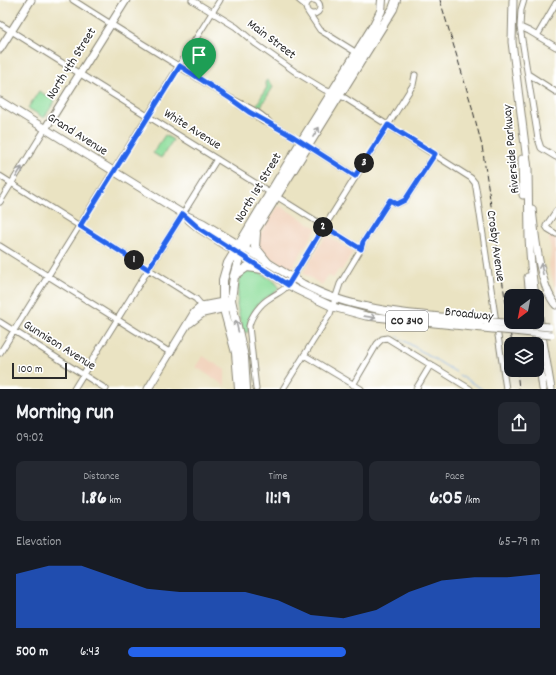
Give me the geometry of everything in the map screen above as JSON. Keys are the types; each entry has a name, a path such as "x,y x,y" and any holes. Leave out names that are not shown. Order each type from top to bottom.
{"highway":[{"path":"335,94 357,53 379,17 382,8 382,0"},
{"path":"335,94 393,9 396,0"},
{"name":"North 1st Street","path":"228,304 239,250 335,94"},
{"name":"North 1st Street","path":"228,304 222,290 230,257 239,250 256,228 273,194"},
{"path":"234,276 247,267 265,266 255,247 254,241 256,228"},
{"path":"228,304 236,353 239,389"},
{"path":"228,304 244,357 246,389"}],"main road":[{"path":"0,49 31,0"},
{"name":"North 4th Street","path":"46,129 126,0"},
{"name":"Riverside Parkway","path":"508,0 508,40 510,66 522,151 524,247 529,289"},
{"name":"Riverside Parkway","path":"513,0 512,19 514,62 525,135 528,169 529,238 534,289"},
{"name":"Grand Avenue","path":"0,101 183,214 203,223 239,250 265,266 335,299"},
{"path":"528,169 536,234 544,280 547,292 556,305"},
{"name":"CO 340","path":"265,266 288,285 308,297 333,307"},
{"name":"Broadway","path":"335,299 400,312 483,324"},
{"path":"148,389 194,313 202,306 228,304"},
{"path":"188,324 203,313 228,304"},
{"name":"Broadway","path":"333,307 366,316 483,324 553,331"},
{"path":"541,329 551,389"},
{"path":"541,377 543,389"}],"street":[{"path":"73,0 231,99 266,119 271,124 355,176"},
{"name":"Main Street","path":"192,0 236,27 256,44 293,70 325,90 335,94 388,125 471,178"},
{"path":"0,353 220,0"},
{"path":"299,0 304,4 322,31 357,53"},
{"path":"315,22 318,11 319,2 310,0 306,4 307,10 313,14 318,11"},
{"path":"524,0 521,10 520,27 538,139 541,148 556,157"},
{"path":"538,36 556,3"},
{"name":"White Avenue","path":"0,24 361,249"},
{"path":"520,27 556,47"},
{"path":"528,74 556,92"},
{"path":"256,389 250,323 259,308 268,299 283,290 288,285 413,85 416,75"},
{"name":"North 4th Street","path":"0,202 46,129"},
{"path":"283,389 333,307 340,284 361,249 363,242 390,200 397,204 405,200 435,154"},
{"path":"74,389 217,159"},
{"path":"0,176 196,299 202,306"},
{"name":"Crosby Avenue","path":"471,178 476,188 506,389"},
{"path":"556,211 546,226 556,234"},
{"path":"0,246 171,353"},
{"name":"Gunnison Avenue","path":"0,322 106,389"},
{"path":"353,384 377,344 382,339 387,338 470,389"},
{"path":"304,355 361,389"},
{"path":"416,389 431,364"}],"shaded area":[{"path":"280,206 316,229 290,269 263,253 258,245 260,234 277,207"},
{"path":"551,234 556,237 556,292 549,267 551,251 549,238"},
{"path":"326,235 353,252 341,271 339,269 333,278 328,275 322,285 303,273"},
{"path":"203,356 225,370 225,386 196,367"}],"green space":[{"path":"267,80 273,87 258,111 255,108 267,87 265,82"},
{"path":"39,91 55,101 44,118 28,108"},
{"path":"165,135 173,140 161,158 153,153"},
{"path":"244,271 257,271 275,282 279,287 275,292 262,300 255,308 249,322 248,332 243,333 237,306 239,281"}],"waterway":[{"path":"398,337 456,372"},
{"path":"459,375 482,389"}],"railway":[{"path":"440,0 482,146 511,337"},
{"path":"518,377 519,389"}],"route":[{"path":"180,66 199,79 264,122 271,124 294,137 355,176 388,125 435,154 405,200 397,204 390,200 363,242 361,249 324,226 288,285 200,229 183,214 148,269 80,226 180,66"}]}
